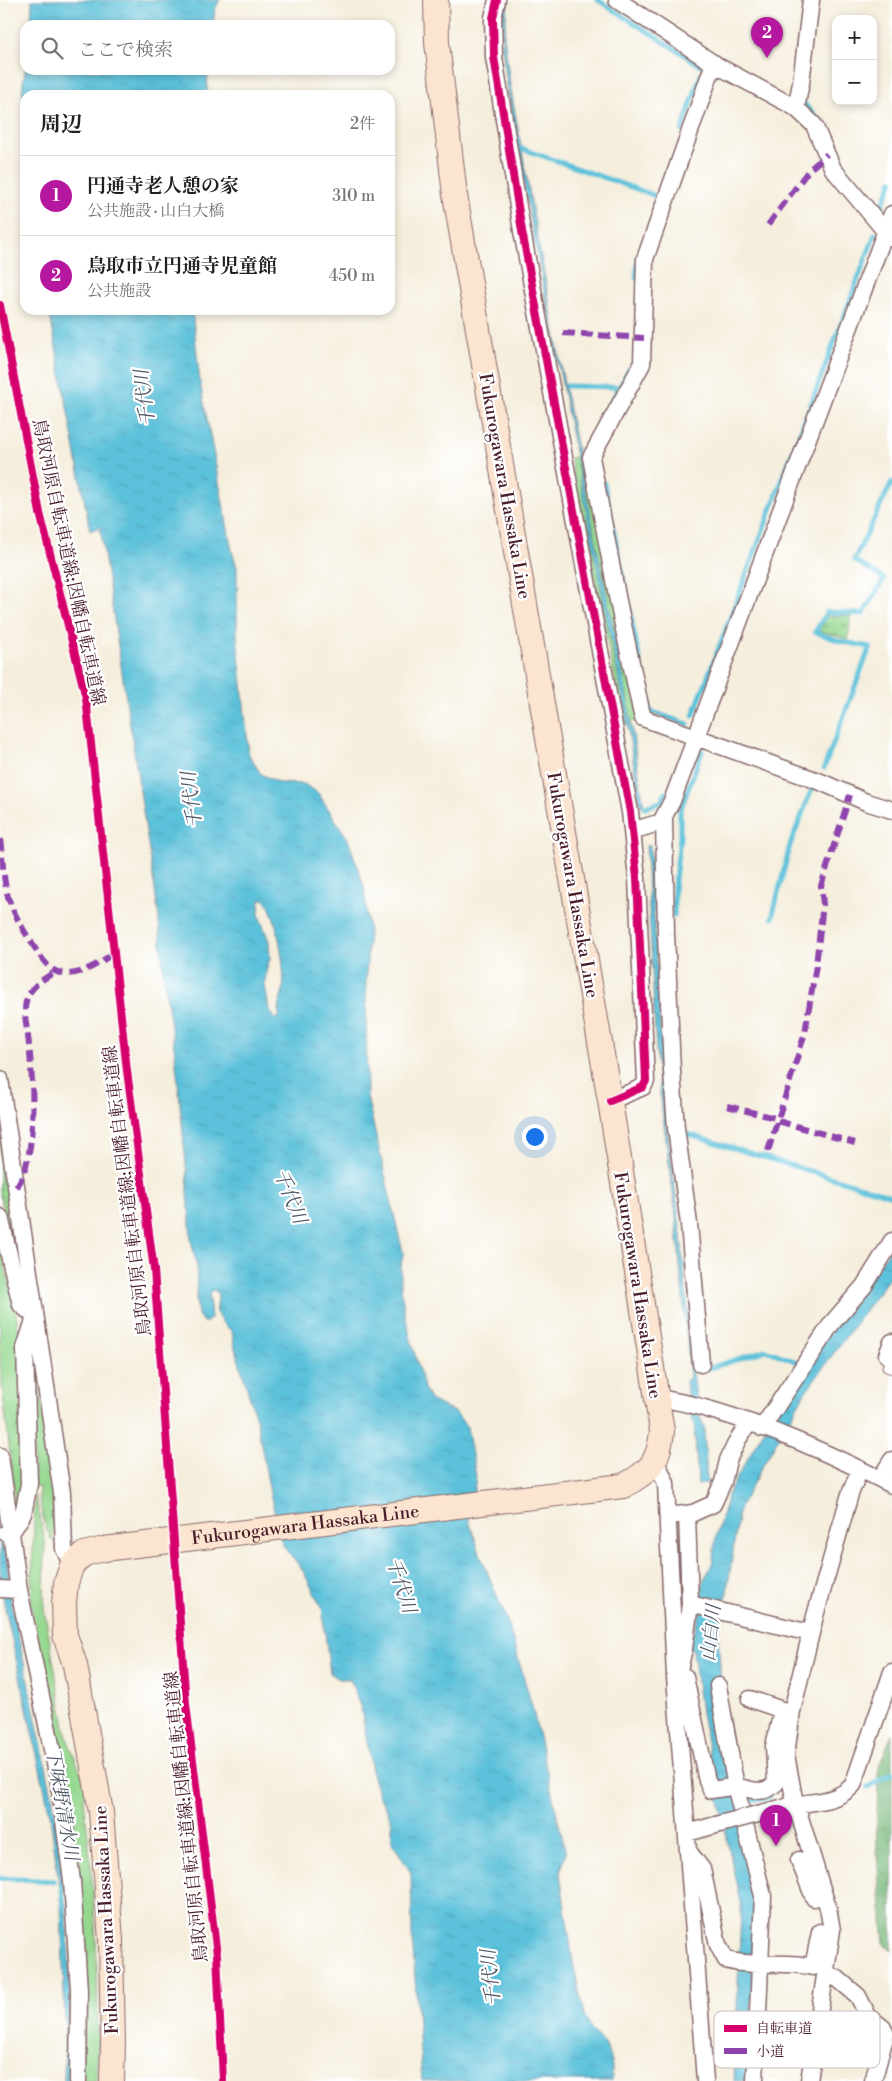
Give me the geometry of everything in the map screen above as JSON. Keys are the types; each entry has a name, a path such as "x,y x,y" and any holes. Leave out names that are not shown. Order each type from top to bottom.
{"main road":[{"name":"Fukurogawara Hassaka Line","path":"112,2081 111,1940 101,1812 75,1665 66,1635 64,1604 66,1583 78,1559 104,1549 623,1486 636,1479 652,1465 661,1447 662,1431 655,1397 610,1101 455,194 437,43 436,0"}],"street":[{"path":"497,0 493,18 494,57 522,232 584,559 632,830 637,878 646,1081 643,1087 610,1101"},
{"path":"617,0 714,63 796,108 814,125 833,169 888,236"},
{"path":"796,108 801,83 810,0"},
{"path":"714,63 645,259 642,364 591,457 618,601 644,718 822,782 866,802 892,810"},
{"path":"701,1364 689,1224 676,1128 672,1072 666,934 664,817 697,738 888,236 892,214"},
{"path":"632,830 656,824 664,817"},
{"path":"0,1079 62,1493 64,1549 78,1559"},
{"path":"0,1217 21,1305 35,1316"},
{"path":"667,1516 687,1514 713,1504 723,1482 728,1460 738,1439 758,1426 832,1323 873,1272 892,1241"},
{"path":"6,1533 23,1514 29,1484 25,1348 35,1316"},
{"path":"890,1365 887,1355 892,1342"},
{"path":"655,1397 703,1408 758,1426 886,1482 892,1460"},
{"path":"0,1456 6,1533 59,1783 72,1881 79,1990 78,2081"},
{"path":"652,1465 666,1483 674,1676 688,1833 705,2081"},
{"path":"674,1676 685,1677 707,1781 711,1790 736,1787 748,1791 770,1789 776,1783 774,1746 787,1712 850,1494 860,1469"},
{"path":"674,1676 681,1668 694,1605 687,1514"},
{"path":"0,1589 19,1590"},
{"path":"694,1605 810,1633"},
{"path":"688,1833 789,1806 832,1800 845,1794 853,1785 892,1672"},
{"path":"692,1703 719,1694 736,1787 763,1896 757,2011"},
{"path":"750,1700 787,1712"},
{"path":"787,1712 786,1755 789,1806 832,1930 820,2011"},
{"path":"689,1852 702,1868 718,1945 726,1960 737,1964 789,1963 813,1967 820,1938 823,1907 799,1860"},
{"path":"826,1973 838,1979 858,1996 866,2011"},
{"path":"880,2026 886,2034 880,2056"},
{"path":"755,2068 755,2081"},
{"path":"809,2081 811,2068"},
{"path":"873,2081 877,2068"}],"green space":[{"path":"587,454 639,720 624,724 570,458"},
{"path":"827,616 851,616 848,639 819,631"},
{"path":"0,1124 27,1301 0,1195"},
{"path":"0,1243 16,1312 20,1342 22,1481 16,1508 0,1366"},
{"path":"32,1343 53,1471 53,1542 47,1531 43,1516 39,1487 34,1487"},
{"path":"35,1495 45,1540 44,1609 67,1738 87,1788 84,1799 94,1905 97,1975 96,2081 81,2081 84,2021 44,1681 31,1604"},
{"path":"892,1733 892,1950 884,1944 876,1827 879,1766"}],"water":[{"path":"32,0 220,0 215,9 214,20 31,20"},
{"path":"505,0 508,0 504,36 510,85 565,389 627,696 644,807 640,805 623,697 515,138 502,49 502,23"},
{"path":"24,75 208,75 207,90 22,90"},
{"name":"千代川","path":"50,315 193,315 200,382 232,551 237,567 237,635 249,755 261,774 279,783 304,784 318,793 348,839 364,886 369,932 366,976 367,1097 403,1253 401,1286 406,1321 424,1388 430,1400 456,1413 467,1427 476,1477 469,1521 507,1620 532,1706 566,1854 560,1873 573,1962 584,2015 592,2030 607,2048 612,2066 612,2081 422,2081 412,1935 411,1873 392,1842 392,1823 386,1807 379,1797 373,1777 361,1708 350,1679 339,1679 330,1673 322,1608 302,1569 282,1544 270,1493 257,1422 234,1345 232,1331 219,1318 217,1312 218,1299 215,1290 210,1291 209,1297 211,1318 207,1322 203,1322 198,1315 196,1298 197,1267 191,1240 187,1175 175,1053 164,980 158,910 100,527 90,531","holes":["264,899 273,916 280,942 284,980 279,1005 279,1016 276,1020 269,1009 265,985 270,958 269,941 259,915 260,900"]},
{"path":"650,845 665,1110 681,1234 697,1411 704,1426 707,1484 698,1485 694,1423 688,1411 686,1381 690,1377 675,1209 656,1051 646,846"},
{"name":"山白川","path":"892,1247 892,1274 806,1391 739,1510 723,1619 718,1631 721,1683 756,1897 751,2011 737,2011 741,1907 701,1713 693,1650 688,1648 700,1613 699,1600 704,1580 712,1564 716,1536 729,1492 758,1440 800,1375"},
{"path":"0,1501 12,1607 52,1795 66,1883 59,1884 50,1815 4,1603 0,1569"},
{"path":"61,1904 66,1904 69,1948 70,2081 64,2081 65,2024"},
{"path":"735,2068 749,2068 748,2081 734,2081"}],"waterway":[{"path":"598,0 703,67"},
{"path":"682,130 701,74"},
{"path":"802,101 817,119"},
{"path":"822,126 851,180"},
{"path":"523,149 656,196"},
{"path":"879,214 892,181"},
{"path":"693,716 875,234"},
{"path":"636,278 638,257"},
{"path":"591,438 630,368"},
{"path":"567,386 617,387"},
{"path":"824,768 870,647 840,641 815,632 827,612 863,614 884,579 854,560 892,482"},
{"path":"604,483 650,711 688,724"},
{"path":"674,915 674,888 680,838 680,811 702,751"},
{"path":"772,918 790,845 813,786"},
{"path":"645,807 661,802 666,793"},
{"path":"687,1134 892,1196"},
{"path":"707,1369 766,1350 800,1363"},
{"path":"868,1787 892,1773"},
{"path":"750,1801 769,1798"},
{"name":"下味野清水川","path":"61,1877 64,1911"},
{"path":"0,1878 54,1881"}],"marked path":[{"path":"768,225 808,171 827,154"},
{"path":"563,333 644,338"},
{"path":"768,1151 805,1033 823,904 821,886 850,795"},
{"path":"0,839 4,878 9,900 26,934 49,967 59,973 76,973 101,962 114,952"},
{"path":"16,1187 23,1175 31,1140 32,1078 25,1013 26,1001 33,988 56,971"},
{"path":"727,1106 779,1119"},
{"path":"778,1121 855,1143"}],"cycle path":[{"path":"497,0 493,18 494,57 522,231 630,812 637,878 646,1081 643,1087 610,1101"},
{"name":"鳥取河原自転車道線;因幡自転車道線","path":"0,305 40,513 86,698 127,1071 154,1270 186,1704 217,1955 223,2081"}],"place":[{"name":"鳥取市立円通寺児童館","path":"767,58"},
{"name":"円通寺老人憩の家","path":"776,1846"}]}
